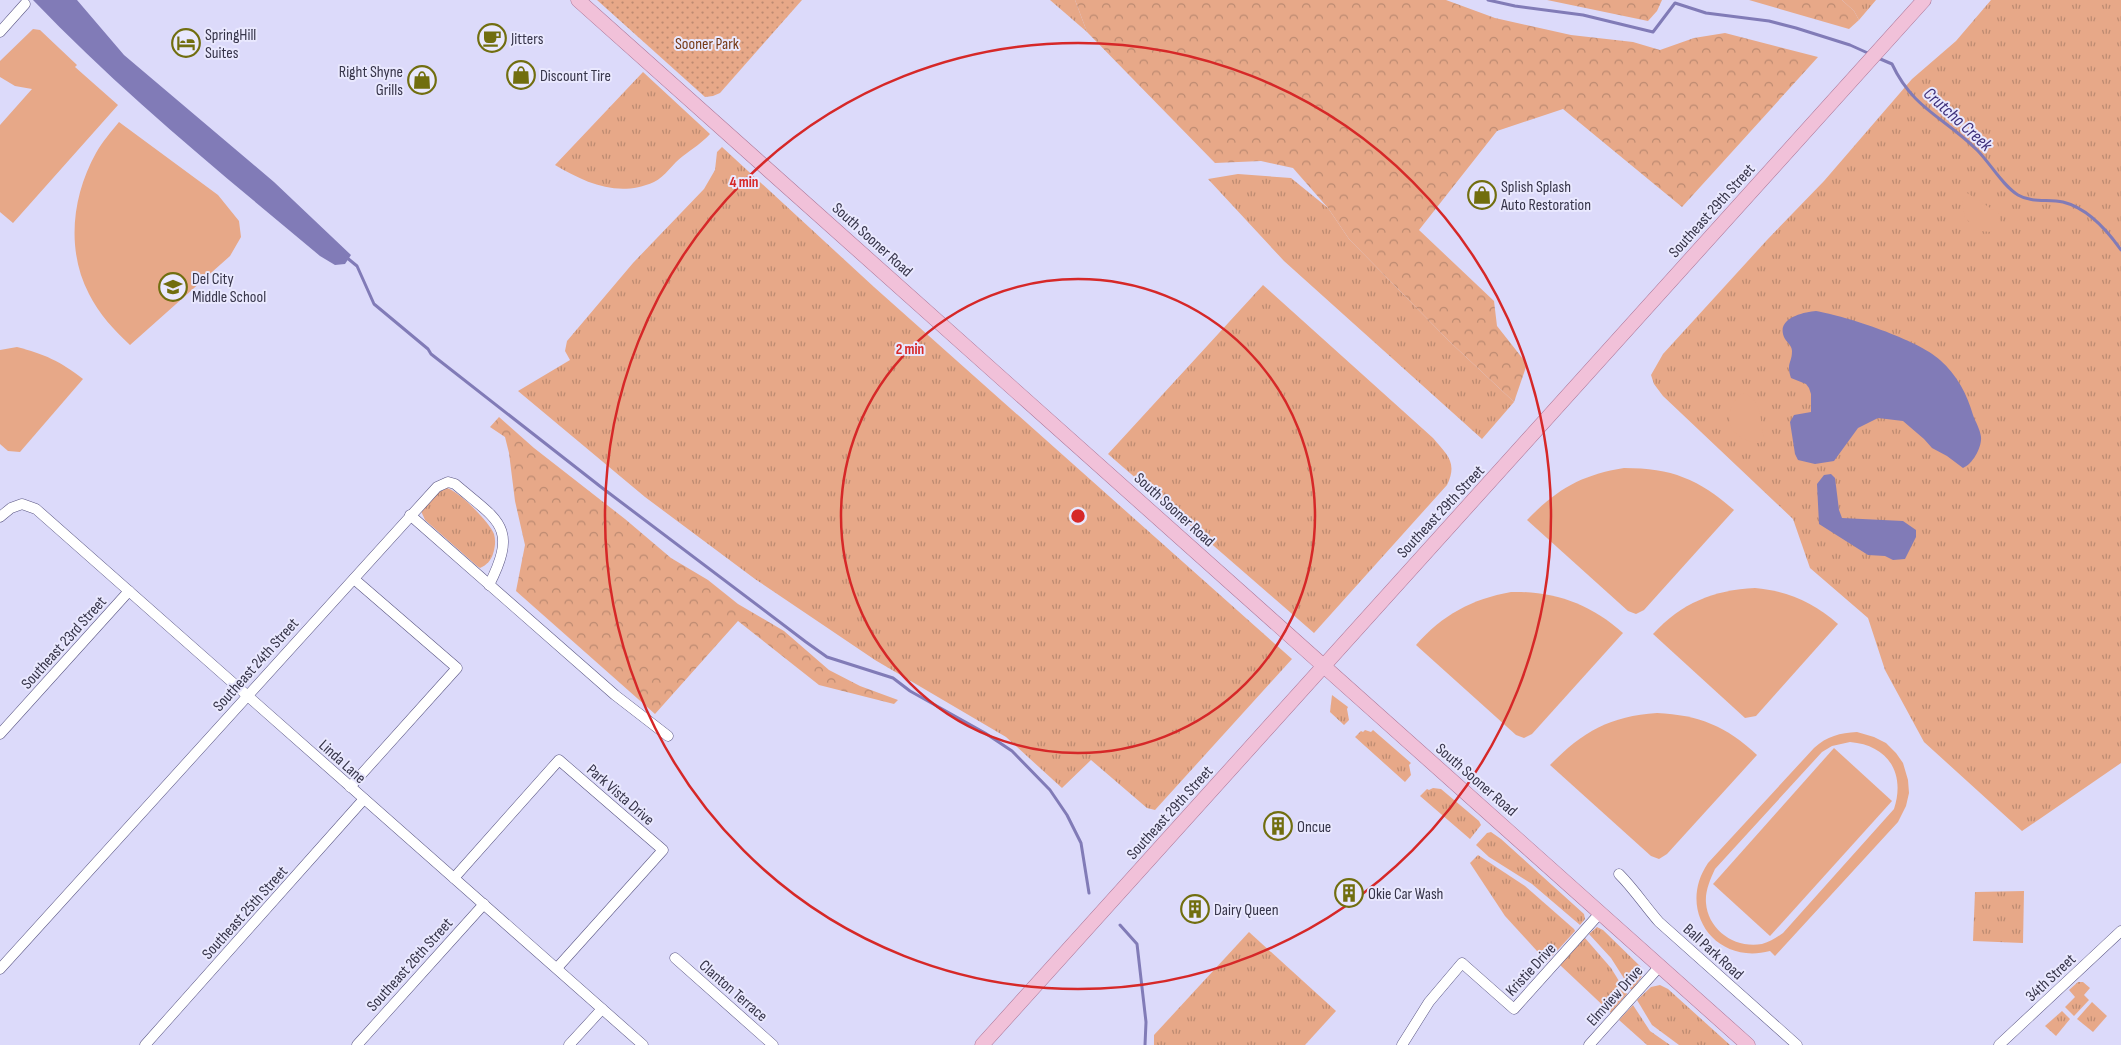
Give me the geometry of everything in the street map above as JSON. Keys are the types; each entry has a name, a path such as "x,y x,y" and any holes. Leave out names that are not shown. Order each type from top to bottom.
{"main road":[{"name":"South Sooner Road","path":"578,0 1748,1045"},
{"name":"Southeast 29th Street","path":"982,1045 1324,666 1371,611 1492,482 1598,360 1924,0"}],"street":[{"path":"0,32 25,4"},
{"name":"Southeast 24th Street","path":"0,969 437,487 448,482 455,484 495,518 502,531 504,546 489,585"},
{"name":"Linda Lane","path":"0,517 11,508 22,504 36,509 643,1045"},
{"path":"410,515 615,695 668,736"},
{"path":"350,787 457,668 354,579"},
{"name":"Southeast 23rd Street","path":"0,734 129,591"},
{"name":"Park Vista Drive","path":"454,878 559,760 663,850 557,968"},
{"name":"Southeast 25th Street","path":"145,1045 364,799"},
{"name":"Ball Park Road","path":"1619,874 1634,889 1646,908 1659,922 1797,1045"},
{"name":"Southeast 26th Street","path":"356,1045 484,904"},
{"name":"Kristie Drive","path":"1402,1045 1429,1002 1462,963 1514,1009 1601,912"},
{"name":"34th Street","path":"1999,1045 2121,931"},
{"name":"Clanton Terrace","path":"675,958 773,1045"},
{"name":"Elmview Drive","path":"1589,1045 1660,966"},
{"path":"569,1045 602,1008"}],"green space":[{"name":"Sooner Park","path":"597,0 802,0 720,93 705,97"},
{"path":"1050,0 1075,0 1087,32"},
{"path":"1075,0 1446,0 1495,18 1571,35 1633,42 1660,50 1694,38 1725,33 1818,57 1682,207 1563,109 1497,131 1419,230 1494,301 1497,326 1527,364 1514,402 1450,342 1349,239 1328,208 1293,168 1261,161 1215,163 1087,32"},
{"path":"1547,0 1662,0 1657,11 1648,21"},
{"path":"1749,0 1842,0 1854,11 1859,20 1849,29"},
{"path":"1842,0 1876,0 1859,20 1854,11"},
{"path":"1991,0 2121,0 2121,763 2022,831 1924,742 1885,670 1868,618 1810,568 1793,519 1663,396 1654,384 1651,375 1663,354 1767,240 1824,181 1912,79 1956,41"},
{"path":"33,29 40,30 77,65 75,67 118,105 13,223 0,212 0,125 32,89 15,86 0,77 0,61"},
{"path":"643,72 710,134 679,159 658,180 641,187 615,188 590,183 555,165"},
{"path":"119,122 218,195 239,221 241,237 230,256 130,345 107,321 89,294 77,259 75,241 77,205 88,170 98,149"},
{"path":"722,147 874,287 1292,659 1155,810 1147,808 1091,760 1062,788 1006,737 875,660 755,579 645,497 518,391 570,360 565,351 567,341 633,263 704,189 715,170 717,152"},
{"path":"1238,174 1291,178 1328,208 1349,239 1450,342 1514,402 1482,439 1284,261 1208,179"},
{"path":"1967,193 1998,213 2001,223 1992,232 1980,231 1965,218 1962,201"},
{"path":"1263,285 1433,438 1446,454 1451,465 1447,485 1314,633 1108,454"},
{"path":"17,347 52,359 83,379 20,452 8,451 0,444 0,350"},
{"path":"1743,393 1749,395 1757,405 1764,439 1760,443 1745,440 1731,426 1730,412 1738,396"},
{"path":"499,417 534,448 625,519 671,558 708,580 738,604 784,631 829,670 860,686 898,700 894,704 819,685 738,621 655,714 516,591 525,545 515,501 505,437 490,427"},
{"path":"1624,468 1656,470 1684,477 1708,490 1734,510 1644,610 1636,614 1628,611 1527,520 1549,500 1582,479"},
{"path":"447,488 459,495 473,508 494,534 495,544 492,556 487,564 480,568 425,520 421,511 437,493"},
{"path":"1755,588 1778,592 1800,599 1829,616 1838,624 1756,716 1745,718 1653,634 1675,614 1699,600 1740,589"},
{"path":"1511,592 1542,594 1571,601 1598,614 1623,633 1532,734 1524,738 1516,735 1416,645 1436,625 1459,610 1483,599"},
{"path":"1332,695 1348,707 1349,720 1344,725 1330,712"},
{"path":"1657,713 1686,716 1723,729 1757,755 1667,854 1659,859 1651,856 1550,765 1574,743 1598,728 1625,718"},
{"path":"1365,730 1371,732 1373,730 1411,763 1409,765 1411,775 1405,782 1355,737"},
{"path":"1857,732 1886,743 1903,763 1908,780 1909,793 1906,806 1898,822 1775,956 1770,951 1750,953 1733,950 1718,942 1706,930 1699,915 1696,899 1699,881 1708,863 1814,748 1839,734","holes":["1850,742 1863,744 1883,755 1895,772 1897,796 1894,809 1783,933 1768,942 1752,945 1742,944 1725,936 1712,922 1706,903 1707,890 1715,869 1822,752 1832,746"]},
{"path":"1834,748 1892,801 1770,936 1713,884"},
{"path":"1427,789 1441,789 1479,821 1481,825 1470,839 1420,796"},
{"path":"1491,832 1584,914 1585,919 1580,925 1532,884 1489,857 1476,845 1487,833"},
{"path":"1478,855 1525,886 1574,929 1575,931 1547,962 1505,916 1470,863"},
{"path":"2024,891 2023,943 1973,941 1975,892"},
{"path":"1597,927 1603,930 1641,967 1642,976 1632,991 1611,958 1589,934"},
{"path":"1249,932 1336,1011 1305,1045 1154,1045 1154,1035"},
{"path":"1585,938 1611,968 1627,994 1611,1013 1560,965"},
{"path":"2078,982 2083,982 2090,988 2084,995 2089,1000 2074,1016 2065,1007 2075,997 2069,990"},
{"path":"1660,985 1668,989 1730,1045 1679,1045 1652,1025 1637,1000 1651,987"},
{"path":"2092,1002 2107,1016 2093,1032 2077,1019"},
{"path":"1633,1005 1650,1031 1670,1045 1647,1045 1619,1020"},
{"path":"2062,1011 2070,1019 2056,1036 2045,1026"}],"shaded area":[{"path":"33,0 77,0 124,55 274,182 351,255 345,264 335,265 320,256 210,163 102,68"},
{"path":"1816,311 1863,323 1899,337 1930,352 1946,366 1964,392 1979,429 1981,441 1973,459 1967,466 1963,468 1932,448 1903,421 1878,418 1858,428 1834,461 1815,464 1798,460 1795,454 1790,422 1794,415 1811,412 1811,394 1806,384 1791,378 1789,366 1792,349 1784,337 1783,330 1784,325 1792,317"},
{"path":"1831,474 1835,478 1839,510 1842,518 1903,521 1916,530 1916,537 1905,559 1893,560 1885,556 1868,555 1819,524 1817,484 1824,475"}],"waterway":[{"name":"Crutcho Creek","path":"1488,0 1515,6 1583,15 1653,32 1675,3 1706,13 1769,21 1796,28 1850,45 1870,54"},
{"name":"Crutcho Creek","path":"1878,58 1892,64 1900,79 1919,102 1977,150 2012,191 2028,199 2063,202 2080,209 2096,221 2121,250"},
{"path":"346,257 357,266 374,304 428,349 431,354 601,487 806,642 827,657 893,678 910,691 985,733 1012,751 1050,790 1067,815 1081,843 1089,893"},
{"path":"1120,925 1137,944 1146,1022 1145,1045"}],"place":[{"name":"Jitters","path":"492,38"},
{"name":"SpringHill Suites","path":"186,43"},
{"name":"Discount Tire","path":"521,75"},
{"name":"Right Shyne Grills","path":"422,80"},
{"name":"Splish Splash Auto Restoration","path":"1482,195"},
{"name":"Del City Middle School","path":"173,287"},
{"name":"Oncue","path":"1278,826"},
{"name":"Okie Car Wash","path":"1349,893"},
{"name":"Dairy Queen","path":"1195,909"}]}
